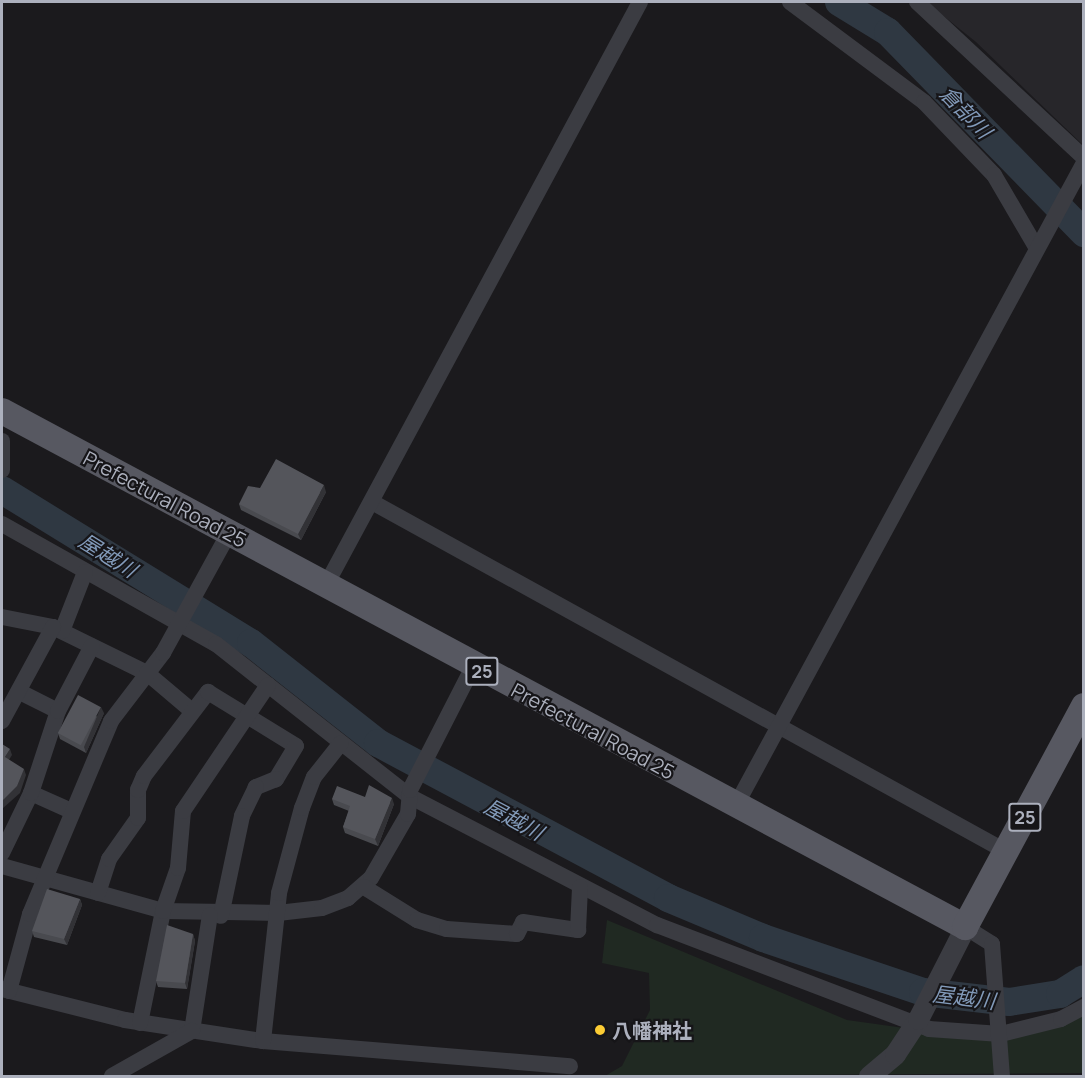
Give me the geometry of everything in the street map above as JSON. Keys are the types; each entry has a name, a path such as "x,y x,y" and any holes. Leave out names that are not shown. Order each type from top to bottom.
{"main road":[{"name":"Prefectural Road 25","path":"2,411 229,532 473,667 965,927"},
{"name":"25","path":"965,927 1083,706"}],"street":[{"path":"326,585 640,2"},
{"path":"790,2 924,102 994,175 1038,244"},
{"path":"917,2 1083,158"},
{"path":"735,807 1080,169"},
{"path":"2,441 2,470"},
{"path":"372,502 780,724 1007,852"},
{"path":"2,525 179,621 216,644 341,743 410,793 580,887 657,925 917,1021 1001,1030 1061,1019 1083,1007"},
{"path":"229,532 147,674 111,721 69,810 5,990 140,1023 262,1041 570,1066"},
{"path":"2,721 57,629 85,572"},
{"path":"2,617 57,629 92,646 147,674 192,711"},
{"path":"2,853 31,793 58,711 92,646"},
{"path":"2,866 163,911 215,915 276,913 322,908 364,887 408,814 410,793 473,667"},
{"path":"140,1023 163,911 177,867 183,811 268,685"},
{"path":"20,692 58,711"},
{"path":"98,893 109,859 138,818 138,790 144,776 208,692 296,746 276,780 256,787 242,816 215,915 192,1031 112,1077"},
{"path":"262,1041 276,913 302,808 314,777 341,743"},
{"path":"31,793 69,810"},
{"path":"364,887 417,920 447,929 518,934 523,922 578,930 580,887"},
{"path":"869,1077 895,1054 917,1021 965,927 992,944 1001,1030 1002,1077"}],"shaded area":[{"path":"926,2 1083,2 1083,145 976,42"},
{"path":"607,920 847,1020 983,1039 1083,1015 1083,1073 605,1076 622,1066 650,1010 649,973 602,963"}],"building":[{"path":"276,459 324,485 298,534 239,504 248,486 260,488"},
{"path":"78,695 101,707 81,745 58,733"},
{"path":"2,744 10,749 5,757 24,769 17,786 2,801"},
{"path":"369,785 392,798 375,839 343,827 350,806 332,799 337,786 365,797"},
{"path":"47,889 80,899 64,939 32,931"},
{"path":"167,925 193,934 185,983 156,981"}],"waterway":[{"name":"倉部川","path":"839,2 888,32 1084,233"},
{"name":"屋越川","path":"2,490 251,643 378,743 668,898 763,938 923,992 1009,1002 1060,994 1084,979"}],"place":[{"name":"八幡神社","path":"600,1030"}]}
